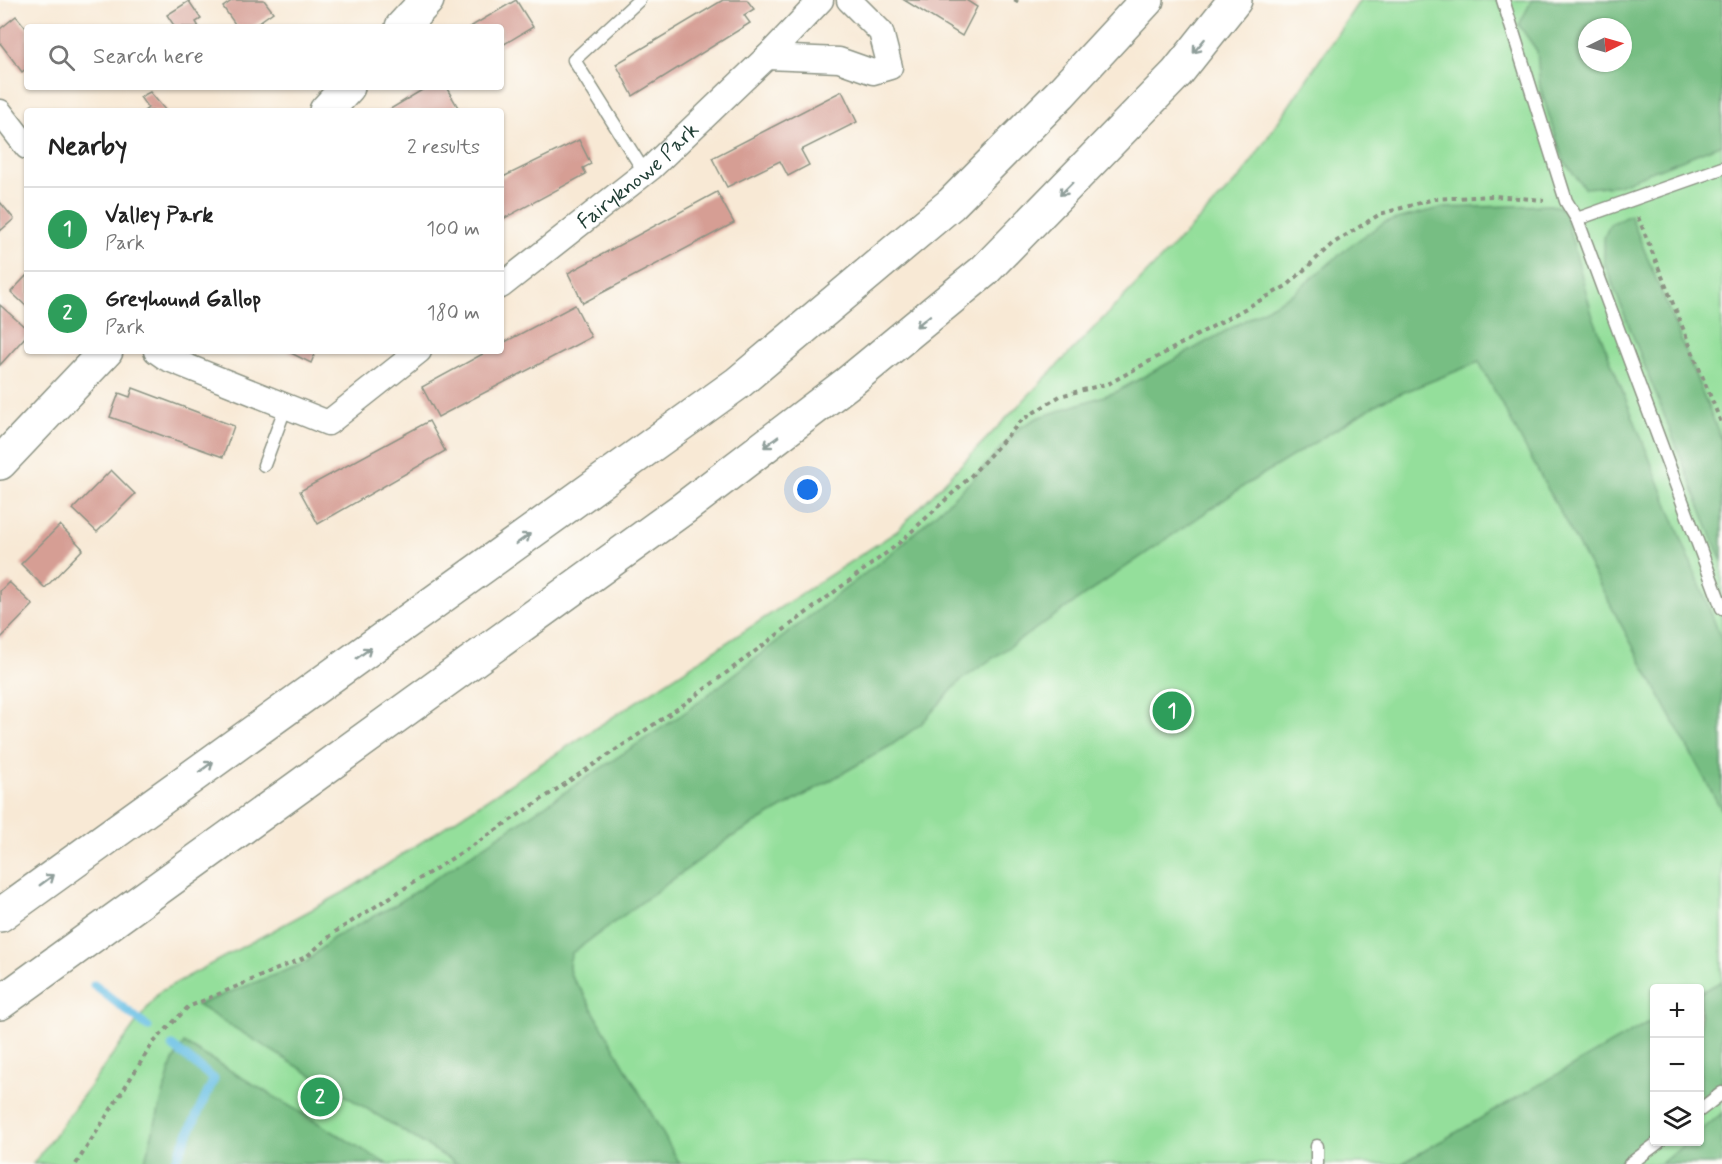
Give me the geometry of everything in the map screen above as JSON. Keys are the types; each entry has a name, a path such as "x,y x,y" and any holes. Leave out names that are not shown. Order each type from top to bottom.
{"main road":[{"path":"0,915 738,383 951,204 1060,94 1147,0"},
{"path":"0,1003 684,508 849,382 984,271 1176,73 1235,0"},
{"path":"329,108 345,90"},
{"path":"0,463 103,354"}],"street":[{"name":"Fairyknowe Park","path":"504,284 645,173 767,57 821,0"},
{"path":"767,57 839,60 873,72 890,67 881,32 849,0"},
{"path":"0,112 24,143"},
{"path":"160,354 327,423 415,354"}],"lane":[{"path":"639,0 574,60 645,173"},
{"path":"1503,0 1566,201 1576,219 1722,608"},
{"path":"1576,219 1722,168"},
{"path":"264,465 286,406"},
{"path":"1704,1107 1722,1093"},
{"path":"1317,1146 1317,1164"},
{"path":"1630,1164 1654,1146"}],"path":[{"path":"1014,0 1019,3"},
{"path":"76,1164 153,1043 188,1007 306,957 335,932 478,842 686,703 897,545 969,478 1022,420 1059,396 1110,383 1288,285 1332,244 1380,214 1434,199 1494,196 1566,201"},
{"path":"1631,199 1722,425"}],"green space":[{"path":"1360,0 1722,0 1722,1164 33,1164 159,992 348,890 896,532 1243,174"},
{"path":"1532,0 1722,0 1722,144 1618,185 1584,188 1563,159 1540,87 1537,51 1519,25"},
{"path":"1550,205 1560,207 1565,214 1592,314 1722,641 1722,811 1479,362 1382,401 1247,484 961,680 921,724 890,746 730,838 572,953 569,969 572,978 582,991 680,1164 457,1164 197,1005 305,963 333,938 395,905 687,711 899,547 971,481 1019,428 1037,418 1116,392 1294,293 1351,245 1385,222 1441,208"},
{"path":"1630,215 1722,441 1722,562 1604,262 1604,238 1610,224"},
{"path":"1722,981 1722,1080 1704,1097 1704,1038 1704,991"},
{"path":"1650,1021 1650,1142 1615,1164 1401,1164"},
{"path":"184,1043 387,1164 144,1164 172,1063"},
{"path":"1722,1113 1722,1164 1660,1164 1683,1146 1704,1146 1704,1129"}],"building":[{"path":"233,0 264,0 273,12 256,24 235,24 223,7"},
{"path":"516,0 533,27 504,44 504,24 475,24"},
{"path":"723,0 747,0 754,9 744,15 750,23 633,96 616,64"},
{"path":"904,0 966,0 977,7 962,36"},
{"path":"189,1 201,19 196,22 197,24 173,24 167,15"},
{"path":"16,16 24,25 24,70 22,72 0,43 0,29"},
{"path":"422,90 448,90 458,108 392,108"},
{"path":"842,91 857,122 801,150 809,165 788,176 780,161 727,187 712,158"},
{"path":"150,92 163,108 148,108 140,97"},
{"path":"579,140 591,164 583,168 586,174 504,218 504,177"},
{"path":"717,192 734,223 583,303 568,273"},
{"path":"0,202 14,219 0,231"},
{"path":"24,278 24,304 11,292"},
{"path":"0,305 24,326 24,338 0,365"},
{"path":"575,305 591,337 438,417 422,387 482,354 504,354 504,342"},
{"path":"293,354 315,354 311,363"},
{"path":"133,388 234,426 223,457 110,417 119,393 130,397"},
{"path":"429,421 445,451 318,524 300,491"},
{"path":"111,470 135,494 97,532 73,509"},
{"path":"60,525 83,549 45,588 21,564"},
{"path":"9,582 33,605 0,639 0,591"}],"waterway":[{"path":"94,985 148,1027"},
{"path":"172,1046 214,1079 174,1164"}],"place":[{"name":"Valley Park","path":"1172,711"},
{"name":"Greyhound Gallop","path":"320,1097"}]}
